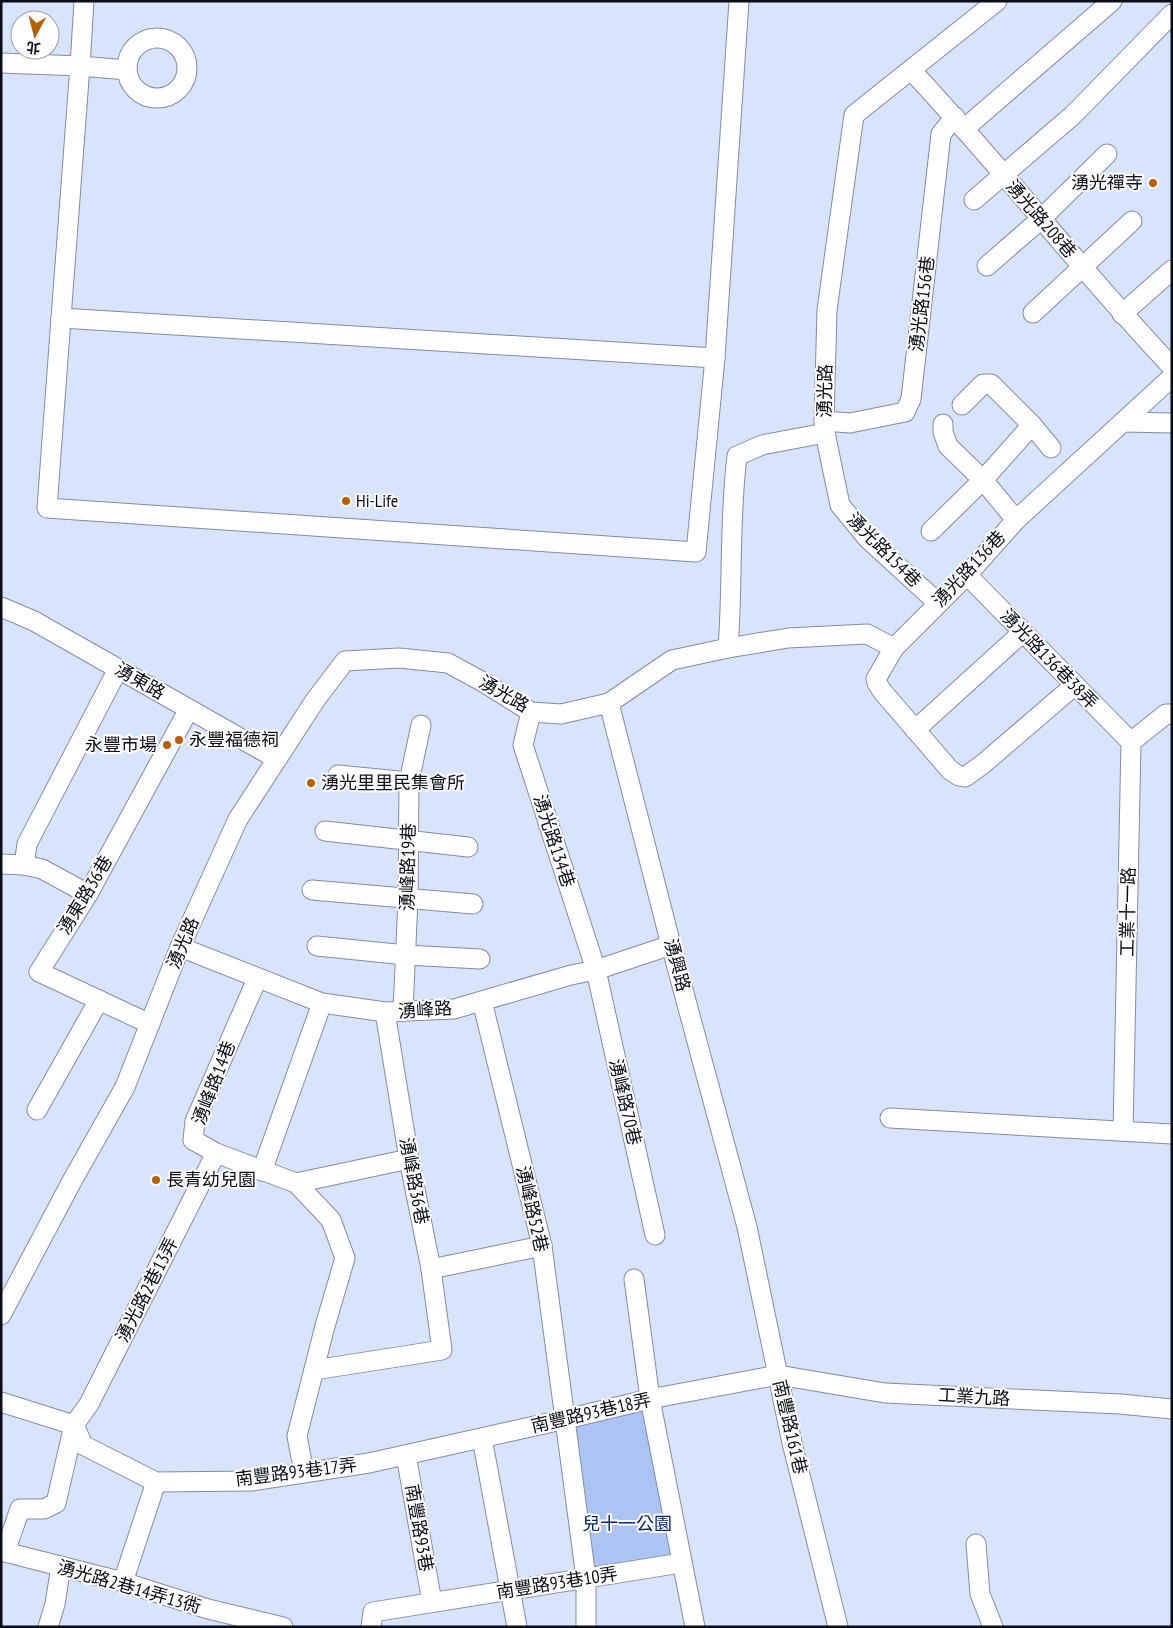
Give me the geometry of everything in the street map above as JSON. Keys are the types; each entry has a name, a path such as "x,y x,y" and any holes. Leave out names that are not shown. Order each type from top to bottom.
{"street":[{"path":"84,1 47,508 696,552 715,358 739,1"},
{"name":"湧光路","path":"1,1315 72,1181 125,1087 180,947 238,819 316,699 345,661 399,658 448,663 531,712 561,714 609,703 672,660 728,648 734,483 737,456 762,445 824,427 827,310 854,116 997,1"},
{"path":"959,123 1034,70 1112,1"},
{"path":"1164,1 1172,8"},
{"path":"974,200 1073,115 1172,14"},
{"path":"1,63 127,70"},
{"name":"湧光路208巷","path":"911,70 959,123 1122,314 1172,367"},
{"name":"湧光路156巷","path":"824,427 850,424 905,412 911,399 941,134 959,123"},
{"path":"987,266 1041,220 1107,154"},
{"path":"1034,313 1132,221"},
{"path":"1122,314 1172,270"},
{"path":"61,318 715,358"},
{"name":"湧光路136巷","path":"915,730 877,683 876,679 894,648 967,575 1016,520 1172,377"},
{"path":"962,405 983,384 991,384 1051,448"},
{"path":"1123,422 1172,423"},
{"path":"943,424 943,432 948,446 984,480 1016,520"},
{"path":"931,531 984,480 1032,426"},
{"name":"湧光路154巷","path":"824,427 840,505 868,539 938,603"},
{"name":"湧光路136巷38弄","path":"967,575 1131,742"},
{"name":"湧東路","path":"1,607 34,621 277,759"},
{"path":"1023,632 915,730 950,770 964,777 983,764 1075,685"},
{"path":"728,648 788,638 867,634 894,648"},
{"path":"24,865 27,844 118,669"},
{"name":"湧興路","path":"609,703 747,1227"},
{"name":"湧東路36巷","path":"150,1024 38,972 88,894 189,709"},
{"name":"湧光路134巷","path":"531,712 523,745 596,970"},
{"path":"1131,742 1166,714 1172,714"},
{"name":"湧峰路19巷","path":"394,1012 406,955 409,782 421,724"},
{"name":"工業十一路","path":"1123,1131 1131,742"},
{"path":"338,775 409,782"},
{"path":"325,831 468,847"},
{"path":"1,864 24,865 42,869 88,894"},
{"path":"312,890 473,904"},
{"name":"湧峰路","path":"180,947 257,979 322,1003 394,1012 454,1009 571,975 596,970 672,945"},
{"path":"317,946 406,955 480,959"},
{"name":"湧峰路70巷","path":"596,970 654,1234"},
{"name":"湧峰路14巷","path":"257,979 196,1121 193,1140 216,1153 296,1183"},
{"path":"38,1110 100,1000"},
{"name":"湧峰路52巷","path":"482,1001 542,1246 586,1578 586,1627"},
{"path":"262,1171 322,1003"},
{"name":"湧峰路36巷","path":"314,1370 442,1350 431,1269 408,1159 394,1012"},
{"path":"890,1118 1172,1134"},
{"name":"湧光路2巷13弄","path":"74,1425 89,1404 216,1153"},
{"path":"296,1183 408,1159"},
{"path":"296,1183 331,1220 345,1258 297,1436 304,1473"},
{"name":"南豐路161巷","path":"747,1227 792,1443 838,1627"},
{"path":"431,1269 542,1246"},
{"path":"634,1279 650,1398 681,1564 695,1627"},
{"name":"南豐路93巷18弄","path":"406,1455 650,1398 778,1375"},
{"name":"工業九路","path":"778,1375 885,1393 1120,1404 1172,1409"},
{"path":"1,1402 74,1425 83,1445 156,1482 124,1582"},
{"name":"湧光路2巷14弄13衖","path":"74,1425 56,1503 44,1509 20,1509 5,1552 124,1582 208,1609 284,1627"},
{"path":"482,1438 516,1627"},
{"name":"南豐路93巷17弄","path":"156,1482 252,1481 368,1463 406,1455"},
{"name":"南豐路93巷","path":"406,1455 432,1602"},
{"path":"976,1544 980,1594 993,1627"},
{"name":"南豐路93巷10弄","path":"371,1627 374,1612 681,1564"},
{"path":"48,1627 55,1604 61,1566"}],"green space":[{"name":"兒十一公園","path":"645,1409 671,1555 595,1567 576,1425"}],"place":[{"name":"湧光禪寺","path":"1153,183"},
{"name":"Hi-Life","path":"346,501"},
{"name":"永豐福德祠","path":"179,740"},
{"name":"永豐市場","path":"167,745"},
{"name":"湧光里里民集會所","path":"311,783"},
{"name":"長青幼兒園","path":"156,1180"}]}
